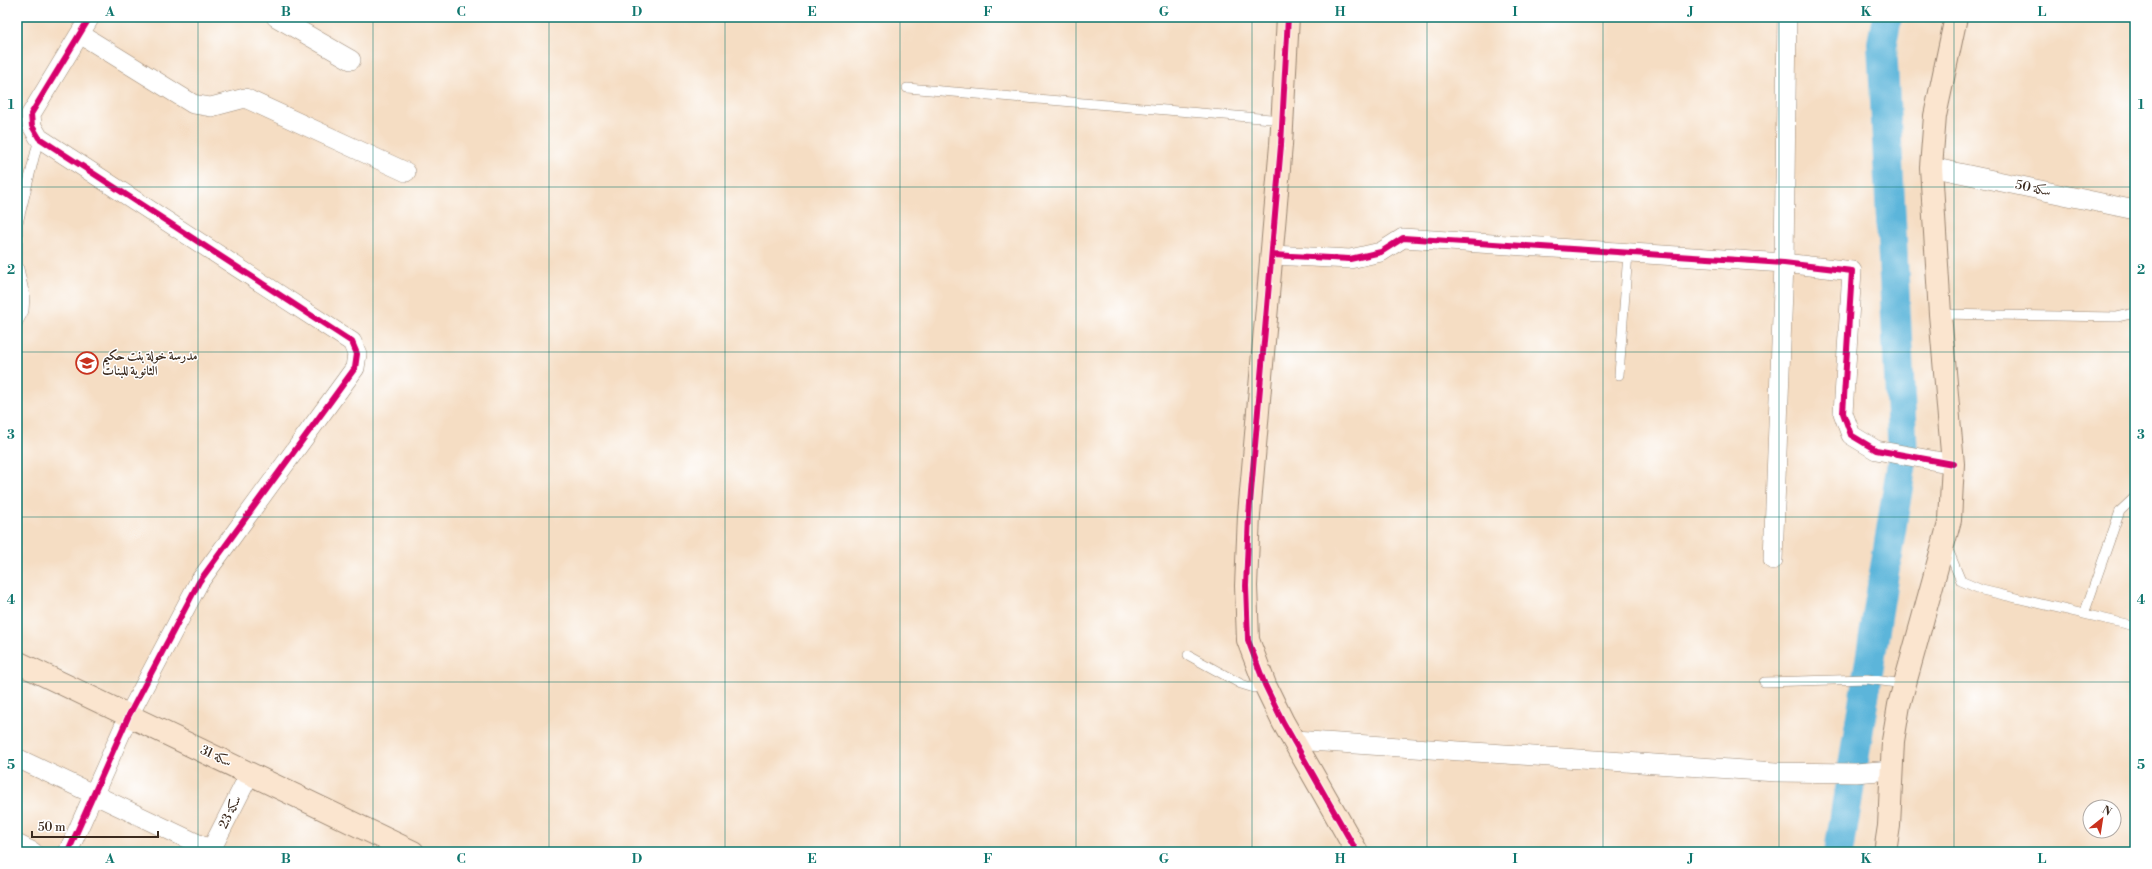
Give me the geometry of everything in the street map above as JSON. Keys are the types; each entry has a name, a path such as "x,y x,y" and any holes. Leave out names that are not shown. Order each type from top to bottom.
{"street":[{"path":"68,852 129,715 199,582 355,368 357,354 352,342 39,138 32,126 32,114 90,17"},
{"path":"276,17 351,60"},
{"path":"1288,17 1272,255 1249,515 1246,586 1248,640 1265,685 1357,852"},
{"path":"1773,560 1784,263 1787,17"},
{"path":"1885,852 1889,826 1893,741 1904,684 1950,520 1953,464 1940,314 1931,166 1934,116 1956,17"},
{"path":"80,34 193,104 211,107 245,98 406,172"},
{"name":"سكة 50","path":"1931,166 2135,210"},
{"path":"1272,255 1350,259 1380,252 1403,238 1784,263 1852,271 1843,413 1851,435 1876,450 1953,464"},
{"name":"سكة 31","path":"17,662 414,852"},
{"path":"1294,740 1776,772 1856,773 1891,770"},
{"path":"17,758 211,851"},
{"name":"سكة 23","path":"211,851 250,773"},
{"path":"17,844 33,852"}],"lane":[{"path":"907,88 1282,120"},
{"path":"17,324 24,311 25,296 18,264 18,223 39,138"},
{"path":"1619,375 1628,253"},
{"path":"1940,314 2117,318 2135,313"},
{"path":"2084,614 2120,511 2135,497"},
{"path":"1945,541 1961,581 1982,590 2135,626"},
{"path":"1188,654 1241,684 1254,688 1265,685"},
{"path":"1764,682 1867,679 1904,684"}],"waterway":[{"path":"1839,852 1903,456 1882,43 1887,17"}],"cycle path":[{"path":"68,852 129,715 199,582 355,368 357,354 352,342 39,138 32,126 31,114 90,17"},
{"path":"1288,17 1281,145 1249,515 1246,586 1248,640 1265,685 1283,722 1357,852"},
{"path":"1272,255 1350,259 1381,252 1403,238 1784,263 1852,271 1843,413 1851,435 1876,450 1953,464"}],"place":[{"name":"مدرسة خولة بنت حكيم الثانوية للبنات","path":"87,363"}]}
